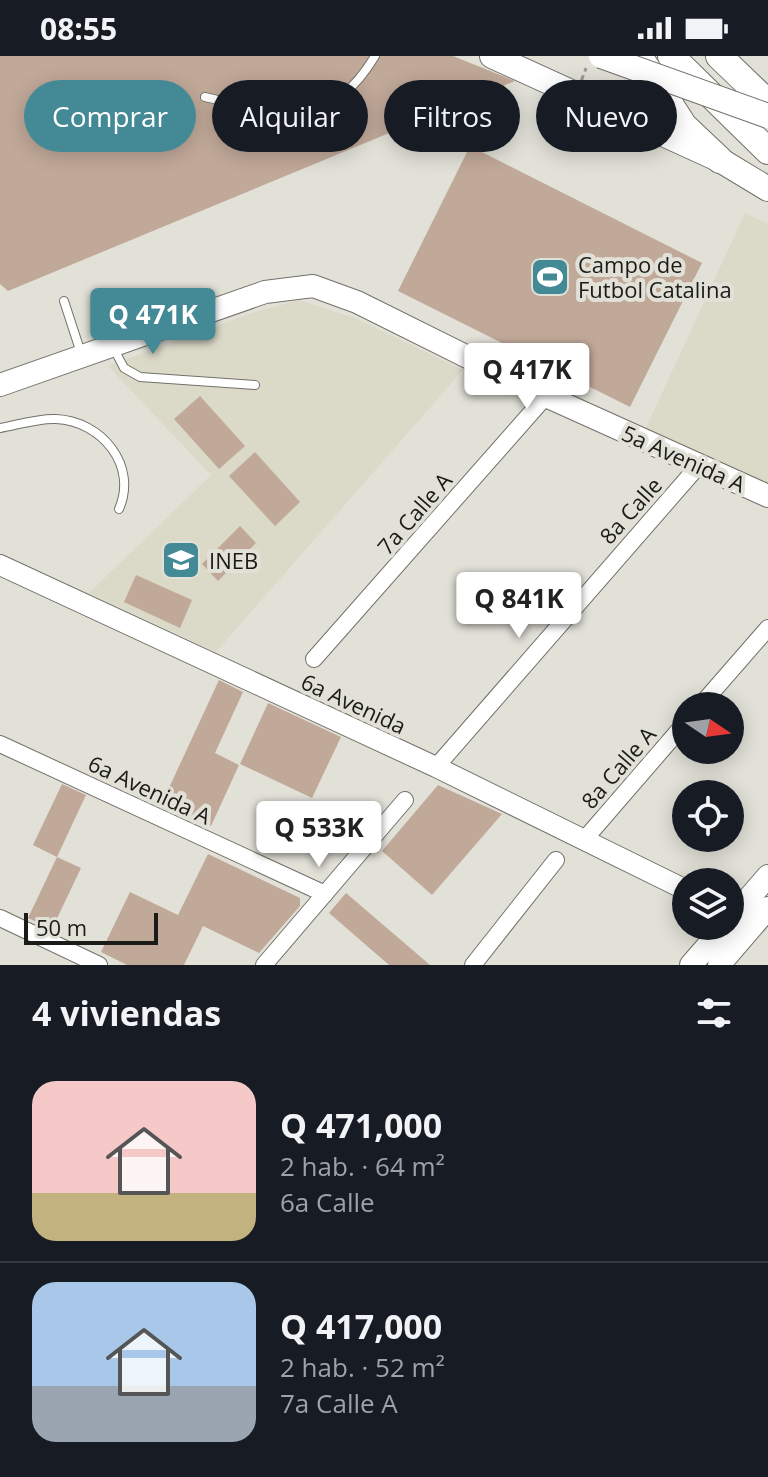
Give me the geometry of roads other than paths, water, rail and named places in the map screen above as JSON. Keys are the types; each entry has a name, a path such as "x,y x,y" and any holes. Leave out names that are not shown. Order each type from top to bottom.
{"highway":[{"path":"639,56 684,126 720,160"},
{"path":"671,56 768,151"},
{"path":"719,56 768,103"}],"main road":[{"path":"492,56 720,160 768,189"},
{"path":"595,58 768,116"},
{"name":"5a Avenida A","path":"112,346 265,292 295,286 322,288 357,302 546,396 768,496"},
{"path":"0,385 112,346"},
{"path":"744,902 768,876"},
{"path":"719,965 768,908"},
{"path":"691,965 712,940"}],"street":[{"name":"7a Calle A","path":"314,659 546,396"},
{"name":"8a Calle","path":"436,767 700,464"},
{"name":"6a Avenida","path":"0,565 436,767 672,883"},
{"path":"712,692 768,628"},
{"name":"8a Calle A","path":"584,840 672,738"},
{"name":"6a Avenida A","path":"0,744 325,894"},
{"path":"264,965 405,800"},
{"path":"473,965 556,860"},
{"path":"0,918 99,965"}],"lane":[{"path":"205,97 278,114 304,113 337,98 362,76 375,56"},
{"path":"64,301 83,356"},
{"path":"112,346 124,368 140,377 255,385"},
{"path":"0,428 55,418 93,428 124,465 126,493 119,509"}],"place":[{"name":"Campo de Futbol Catalina","path":"550,277"},
{"name":"INEB","path":"181,560"}]}
